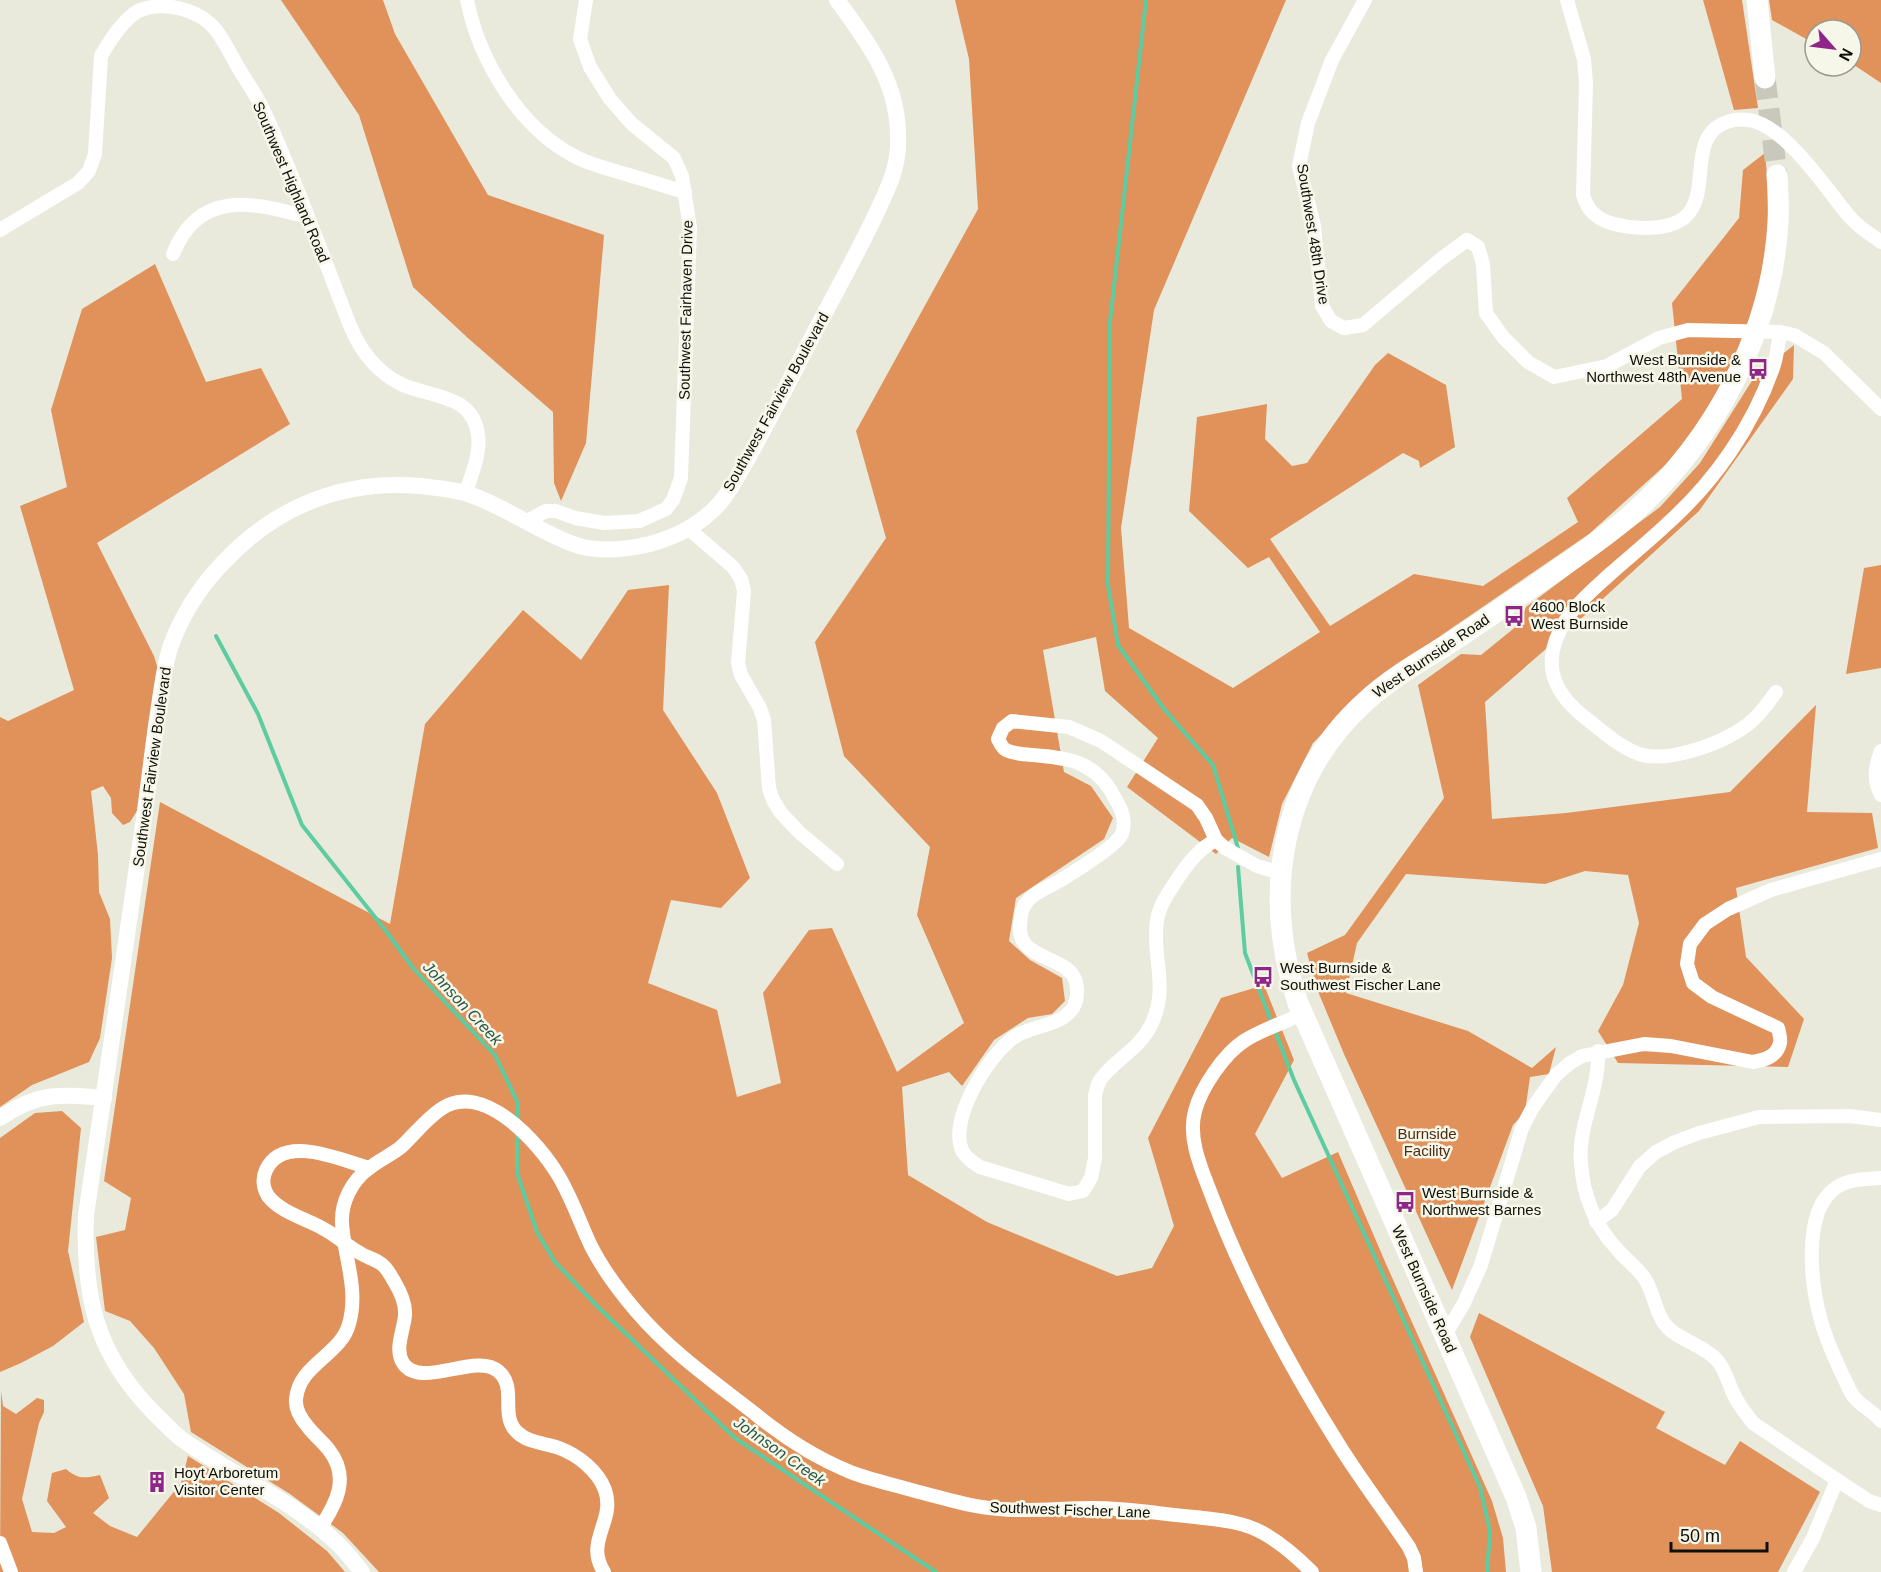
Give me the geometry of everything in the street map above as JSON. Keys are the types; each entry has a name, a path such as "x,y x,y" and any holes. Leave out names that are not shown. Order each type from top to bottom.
{"main road":[{"path":"1757,0 1765,78"},
{"name":"West Burnside Road","path":"1531,1572 1526,1528 1516,1497 1302,1014 1286,963 1279,904 1281,873 1289,827 1296,806 1321,755 1356,711 1384,687 1610,532 1644,503 1682,461 1715,416 1756,332 1777,239 1777,175"}],"street":[{"path":"467,0 476,36 507,96 525,118 576,157 685,192"},
{"name":"Southwest Fairhaven Drive","path":"527,521 546,511 556,511 575,518 604,523 639,521 666,508 673,500 681,478 690,228 682,176 674,158 632,124 610,99 590,67 580,39 586,0"},
{"name":"Southwest Fairview Boulevard","path":"362,1572 336,1542 320,1528 180,1438 137,1394 114,1362 105,1344 93,1312 88,1289 86,1215 162,682 171,646 197,594 222,563 254,532 273,519 328,495 362,487 398,484 466,494 579,546 601,548 623,548 653,543 689,529 719,504 743,467 872,223 884,198 895,165 898,150 897,118 887,77 872,49 837,0"},
{"name":"Southwest 48th Drive","path":"1365,0 1332,60 1308,123 1299,166 1314,226 1322,306 1331,321 1344,328 1363,325 1467,240 1478,247 1484,264 1486,313 1503,337 1528,362 1554,377 1607,366 1659,338 1688,330 1756,332"},
{"path":"1567,0 1584,59 1586,83 1583,195 1586,204 1598,217 1618,225 1638,228 1665,226 1685,217 1698,194 1703,148 1708,137 1717,127 1732,120 1742,119 1761,123 1774,131 1809,165 1850,218 1881,242"},
{"name":"Southwest Highland Road","path":"0,230 78,183 87,175 95,154 101,56 125,22 140,10 156,6 179,6 196,13 216,30 262,106 351,328 364,353 385,374 397,382 411,389 454,400 466,409 474,421 478,435 478,450 466,494"},
{"path":"173,254 178,241 192,223 214,208 234,205 270,207 307,217"},
{"path":"1756,332 1780,332 1794,335 1824,353 1881,409"},
{"path":"1776,692 1753,720 1717,743 1674,756 1641,755 1623,747 1573,707 1561,694 1553,676 1551,663 1557,634 1575,606 1689,502 1711,478 1731,450 1742,433 1773,367 1780,332"},
{"path":"689,529 733,567 743,585 738,663 741,675 760,708 764,720 769,788 773,800 781,813 800,833 837,864"},
{"path":"1216,840 1197,853 1160,910 1156,930 1160,996 1151,1024 1143,1038 1101,1079 1097,1087 1095,1158 1091,1178 1083,1191 1069,1194 1051,1190 971,1162 963,1154 959,1129 962,1117 993,1056 1024,1030 1058,1022 1075,1006 1076,982 1072,973 1031,950 1024,943 1020,933 1020,920 1024,907 1031,897 1060,881 1112,844 1121,836 1124,826 1116,800 1100,776 1071,759 1013,753 1004,749 998,739 1003,728 1012,721 1057,724 1091,736 1197,805 1216,840 1239,857 1257,866 1281,873"},
{"path":"1881,751 1876,764 1875,783 1881,795"},
{"path":"1445,1335 1464,1303 1481,1265 1522,1128 1533,1107 1557,1075 1582,1056 1598,1051 1644,1044 1671,1046 1753,1062 1773,1055 1780,1043 1778,1028 1712,997 1693,983 1687,964 1690,944 1705,924 1728,909 1771,890 1881,859"},
{"path":"1302,1014 1243,1042 1212,1076 1194,1112 1196,1155 1227,1234 1281,1349 1340,1447 1409,1546 1414,1557 1416,1572"},
{"path":"1598,1051 1599,1068 1584,1131 1580,1159 1582,1179 1596,1222 1616,1249 1645,1279 1652,1292 1659,1316 1670,1329 1709,1353 1719,1362 1743,1410 1754,1423 1869,1501 1881,1505"},
{"path":"0,1118 15,1108 40,1098 73,1095 104,1098"},
{"name":"Southwest Fischer Lane","path":"320,1528 338,1499 341,1478 338,1465 330,1451 302,1421 297,1410 296,1399 304,1377 341,1341 350,1324 353,1286 342,1223 347,1196 360,1176 397,1150 443,1107 464,1101 486,1107 516,1125 539,1147 560,1178 604,1269 639,1314 678,1353 706,1376 771,1426 820,1457 859,1475 975,1506 1026,1510 1094,1508 1128,1510 1242,1524 1261,1532 1288,1550 1312,1572"},
{"path":"1596,1222 1612,1210 1640,1166 1656,1152 1691,1136 1759,1117 1850,1116 1881,1120"},
{"path":"369,1168 298,1150 284,1153 272,1162 264,1174 263,1184 268,1195 278,1205 325,1229 360,1253 381,1263 387,1270 400,1293 405,1308 399,1352 403,1363 411,1371 424,1373 481,1365 496,1369 506,1378 508,1417 515,1430 524,1439 561,1449 587,1465 598,1477 605,1490 608,1503 596,1550 598,1562 604,1572"},
{"path":"1881,1178 1860,1179 1841,1185 1826,1197 1815,1225 1812,1265 1820,1317 1834,1357 1853,1396 1881,1418"},
{"path":"1794,1572 1813,1538 1837,1480"},
{"path":"0,1543 11,1572"}],"green space":[{"path":"281,0 383,0 395,34 488,195 604,235 586,443 561,501 554,483 553,412 413,287 359,115"},
{"path":"955,0 1286,0 1154,310 1121,528 1129,628 1233,688 1320,632 1269,557 1248,568 1189,511 1197,417 1267,404 1265,439 1292,466 1307,463 1375,365 1388,353 1446,385 1455,447 1420,468 1419,461 1403,453 1270,539 1330,626 1414,574 1483,586 1578,522 1567,498 1682,399 1672,303 1739,218 1743,170 1765,153 1771,221 1753,323 1720,393 1681,451 1589,534 1379,678 1313,743 1282,804 1269,857 1232,838 1216,854 1127,787 1158,738 1105,691 1096,637 1043,650 1064,772 1091,786 1113,818 1104,839 1016,898 1009,941 1030,960 1062,978 1065,1001 1052,1014 1028,1018 994,1040 962,1086 949,1072 902,1087 908,1175 987,1222 1117,1276 1152,1268 1174,1226 1148,1138 1221,998 1264,985 1294,1060 1255,1134 1282,1178 1338,1152 1492,1501 1503,1538 1506,1572 379,1572 343,1533 290,1494 191,1432 184,1394 154,1348 130,1321 105,1311 96,1237 125,1230 131,1198 104,1181 160,802 390,924 425,724 523,610 581,660 628,590 669,585 663,710 717,793 750,878 721,908 671,900 648,983 717,1010 737,1097 781,1083 763,993 809,930 832,928 897,1072 964,1023 917,915 930,847 844,756 815,642 886,538 856,431 978,209 969,59"},
{"path":"1703,0 1742,0 1758,108 1734,110"},
{"path":"1769,0 1881,0 1881,83 1863,71 1863,18 1803,18 1803,37 1772,20"},
{"path":"155,264 206,382 261,368 290,424 97,543 154,656 162,682 147,795 130,822 123,825 112,813 111,798 103,786 91,791 98,855 99,892 110,919 112,958 100,1038 89,1062 32,1085 0,1107 0,717 8,721 74,690 20,506 67,487 51,410 82,309"},
{"name":"Burnside Facility","path":"1794,345 1793,379 1699,511 1485,702 1492,819 1566,813 1730,792 1816,705 1807,812 1872,813 1878,848 1736,888 1746,957 1804,1019 1788,1067 1618,1063 1598,1031 1623,985 1639,923 1628,875 1585,871 1545,884 1406,874 1357,943 1346,993 1468,1031 1532,1068 1556,1047 1549,1074 1530,1077 1525,1112 1513,1125 1452,1290 1344,1054 1317,989 1307,953 1345,935 1444,798 1418,685 1461,654 1481,655 1518,625 1526,607 1660,507 1700,463 1755,376"},
{"path":"1881,565 1881,668 1846,674 1864,568"},
{"path":"62,1111 81,1128 68,1251 84,1322 53,1346 0,1372 0,1138 35,1113"},
{"path":"1479,1313 1665,1412 1656,1428 1725,1465 1740,1441 1820,1492 1778,1572 1552,1572 1543,1506 1470,1337"},
{"path":"1,1391 3,1406 16,1414 37,1398 44,1400 44,1412 39,1423 22,1499 32,1532 54,1533 66,1527 47,1501 52,1473 66,1469 82,1477 100,1475 109,1498 93,1513 110,1526 137,1537 181,1483 188,1456 279,1513 327,1551 345,1572 0,1572"}],"waterway":[{"path":"1146,0 1110,322 1108,585 1118,645 1164,709 1213,765 1238,848"},
{"name":"Johnson Creek","path":"216,636 258,714 302,825 413,968 495,1055 518,1103 518,1122"},
{"path":"1238,867 1245,953 1270,1018"},
{"path":"1275,1031 1294,1080 1480,1487 1490,1531 1487,1572"},
{"name":"Johnson Creek","path":"517,1133 517,1173 537,1232 555,1262 597,1306 735,1438 936,1572"}],"tunnel":[{"path":"1765,78 1777,175"}],"place":[{"name":"West Burnside & Northwest 48th Avenue","path":"1758,369"},
{"name":"4600 Block West Burnside","path":"1514,616"},
{"name":"West Burnside & Southwest Fischer Lane","path":"1263,977"},
{"name":"West Burnside & Northwest Barnes","path":"1405,1202"},
{"name":"Hoyt Arboretum Visitor Center","path":"157,1482"}]}
